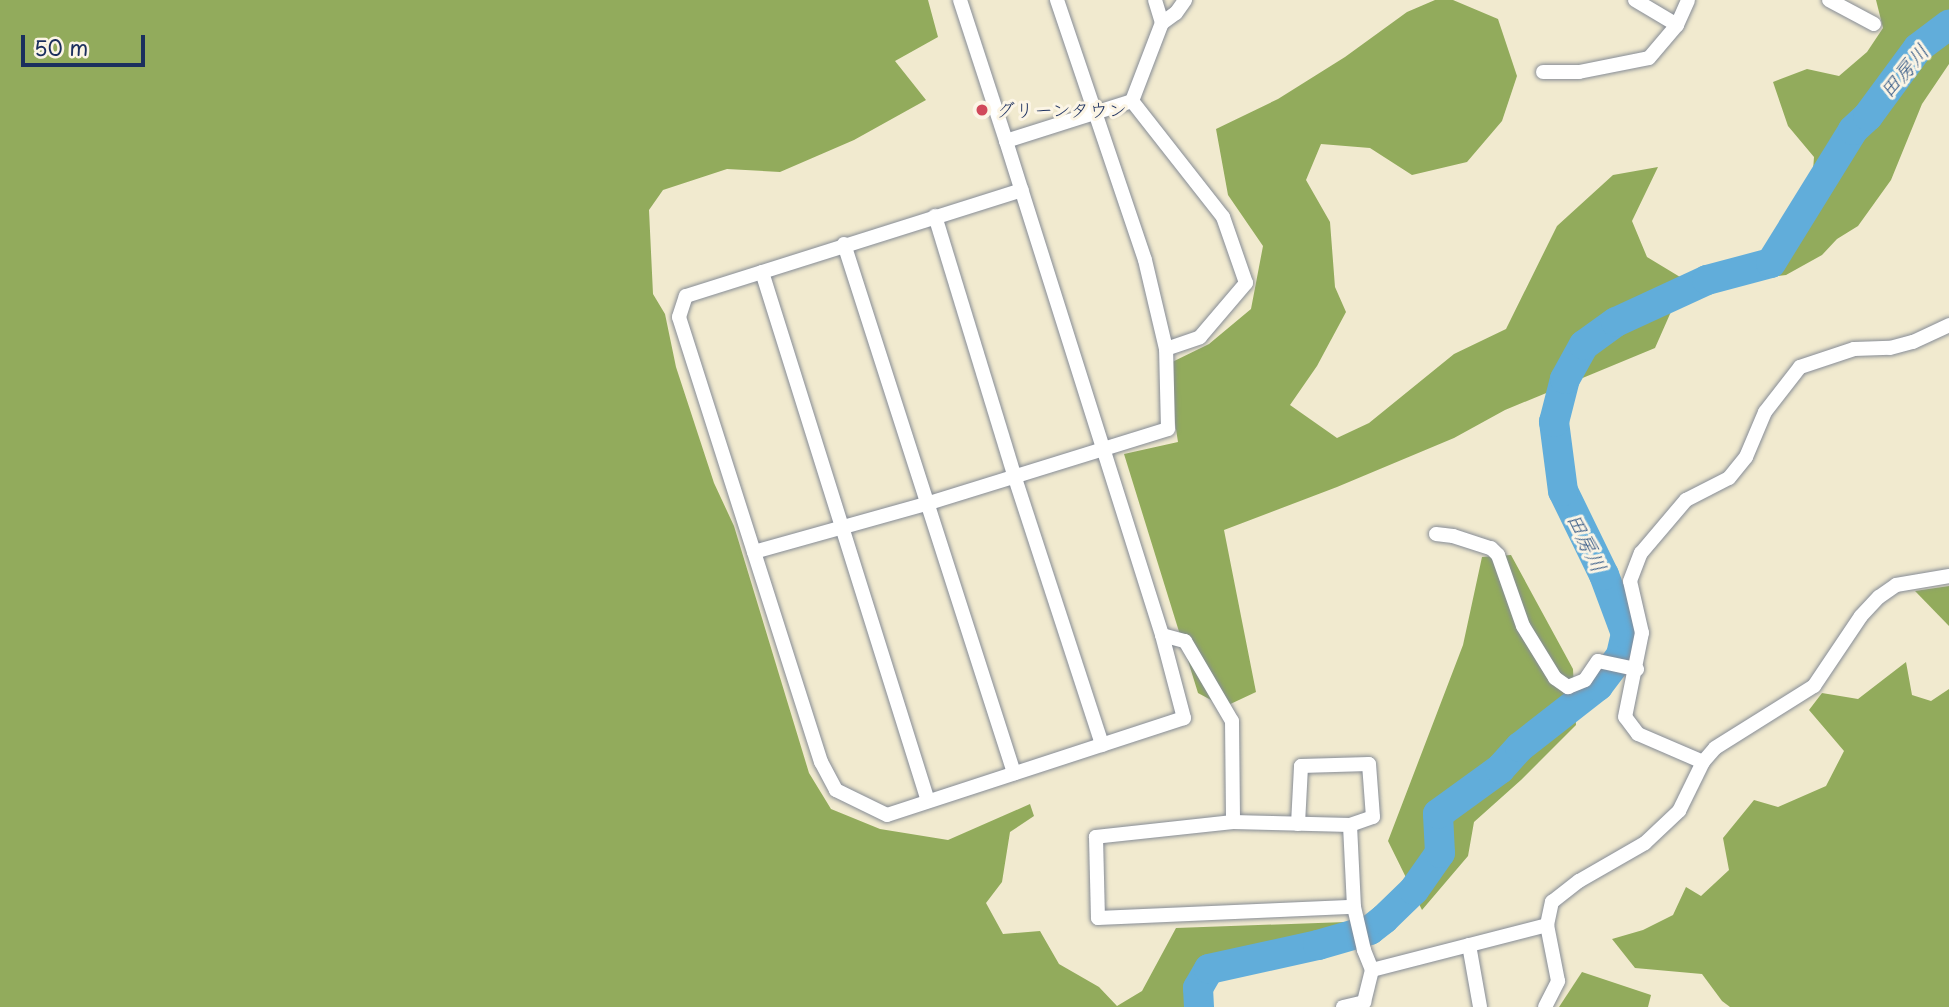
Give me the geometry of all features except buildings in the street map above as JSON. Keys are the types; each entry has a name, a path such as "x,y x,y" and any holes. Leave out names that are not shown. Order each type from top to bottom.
{"street":[{"path":"960,0 1006,141 1162,635 1184,718 887,815 836,790 821,762 679,317 686,296 1021,190"},
{"path":"754,552 929,503 1102,447 1168,429 1166,349 1145,260 1057,0"},
{"path":"1154,0 1162,23"},
{"path":"1132,101 1162,23 1176,13 1185,0"},
{"path":"1635,0 1677,25"},
{"path":"1543,72 1579,72 1649,58 1677,25 1688,0"},
{"path":"1829,0 1874,24"},
{"path":"1006,141 1132,101"},
{"path":"1132,101 1223,217 1245,283 1200,337 1166,349"},
{"path":"935,216 1014,475 1102,745"},
{"path":"844,244 1014,774"},
{"path":"762,272 928,801"},
{"path":"1703,762 1638,734 1625,717 1642,633 1630,581 1641,553 1686,500 1729,478 1746,457 1766,412 1800,367 1854,349 1890,348 1913,342 1949,325"},
{"path":"1436,534 1453,536 1491,548 1497,555 1523,626 1555,678 1568,687 1585,680 1598,662 1605,661 1633,668"},
{"path":"1545,1007 1558,981 1547,925 1552,902 1579,880 1645,843 1679,811 1703,762 1715,748 1814,686 1861,616 1879,597 1896,585 1949,576"},
{"path":"1162,635 1185,641 1232,721 1233,822"},
{"path":"1298,824 1301,766 1369,764 1373,817 1350,825 1298,824 1233,822 1096,837 1098,918 1356,911"},
{"path":"1343,1007 1363,1004 1372,970 1364,950 1356,911 1350,825"},
{"path":"1372,970 1547,925"},
{"path":"1469,945 1480,1007"}],"green space":[{"path":"0,0 928,0 938,37 895,61 926,100 854,140 780,172 727,169 663,190 649,210 653,294 665,314 676,367 714,483 734,526 809,773 831,809 880,829 948,840 1030,804 1034,816 1010,832 1002,882 986,903 1003,934 1040,931 1059,964 1099,987 1117,1006 1142,991 1176,928 1346,922 1339,949 1209,967 1191,980 1189,1007 0,1007"},
{"path":"1435,0 1453,0 1498,19 1517,76 1502,121 1467,162 1412,175 1370,148 1321,144 1306,180 1330,222 1335,287 1346,312 1317,366 1290,405 1337,438 1369,423 1454,354 1506,329 1557,226 1613,175 1658,167 1632,221 1647,257 1685,280 1655,348 1505,410 1454,438 1224,530 1256,692 1224,707 1198,693 1124,454 1178,442 1166,365 1209,344 1251,309 1263,246 1228,195 1216,129 1278,99 1345,57 1407,12"},
{"path":"1876,0 1949,0 1949,64 1922,104 1891,180 1858,226 1837,239 1822,255 1786,275 1760,278 1757,267 1811,197 1814,157 1788,126 1773,82 1807,69 1839,76 1867,52 1883,28"},
{"path":"1511,555 1573,669 1576,725 1474,822 1468,856 1422,910 1388,841 1463,645 1482,557"},
{"path":"1949,586 1949,626 1915,591"},
{"path":"1906,662 1912,695 1931,701 1949,689 1949,1007 1730,1007 1722,1001 1702,974 1635,968 1612,939 1643,930 1673,915 1686,887 1701,896 1729,870 1723,838 1754,800 1778,807 1826,786 1844,751 1809,710 1822,693 1858,699"},
{"path":"1582,972 1651,995 1648,1007 1559,1007"}],"waterway":[{"name":"田房川","path":"1199,1007 1198,988 1209,969 1318,945 1370,930 1384,919 1414,890 1440,853 1438,814 1500,769 1520,747 1598,686 1621,655 1626,634 1604,575 1563,491 1554,422 1565,379 1584,345 1616,322 1707,280 1771,263 1853,130 1868,116 1918,48 1949,25"}],"place":[{"name":"グリーンタウン","path":"982,110"}]}
